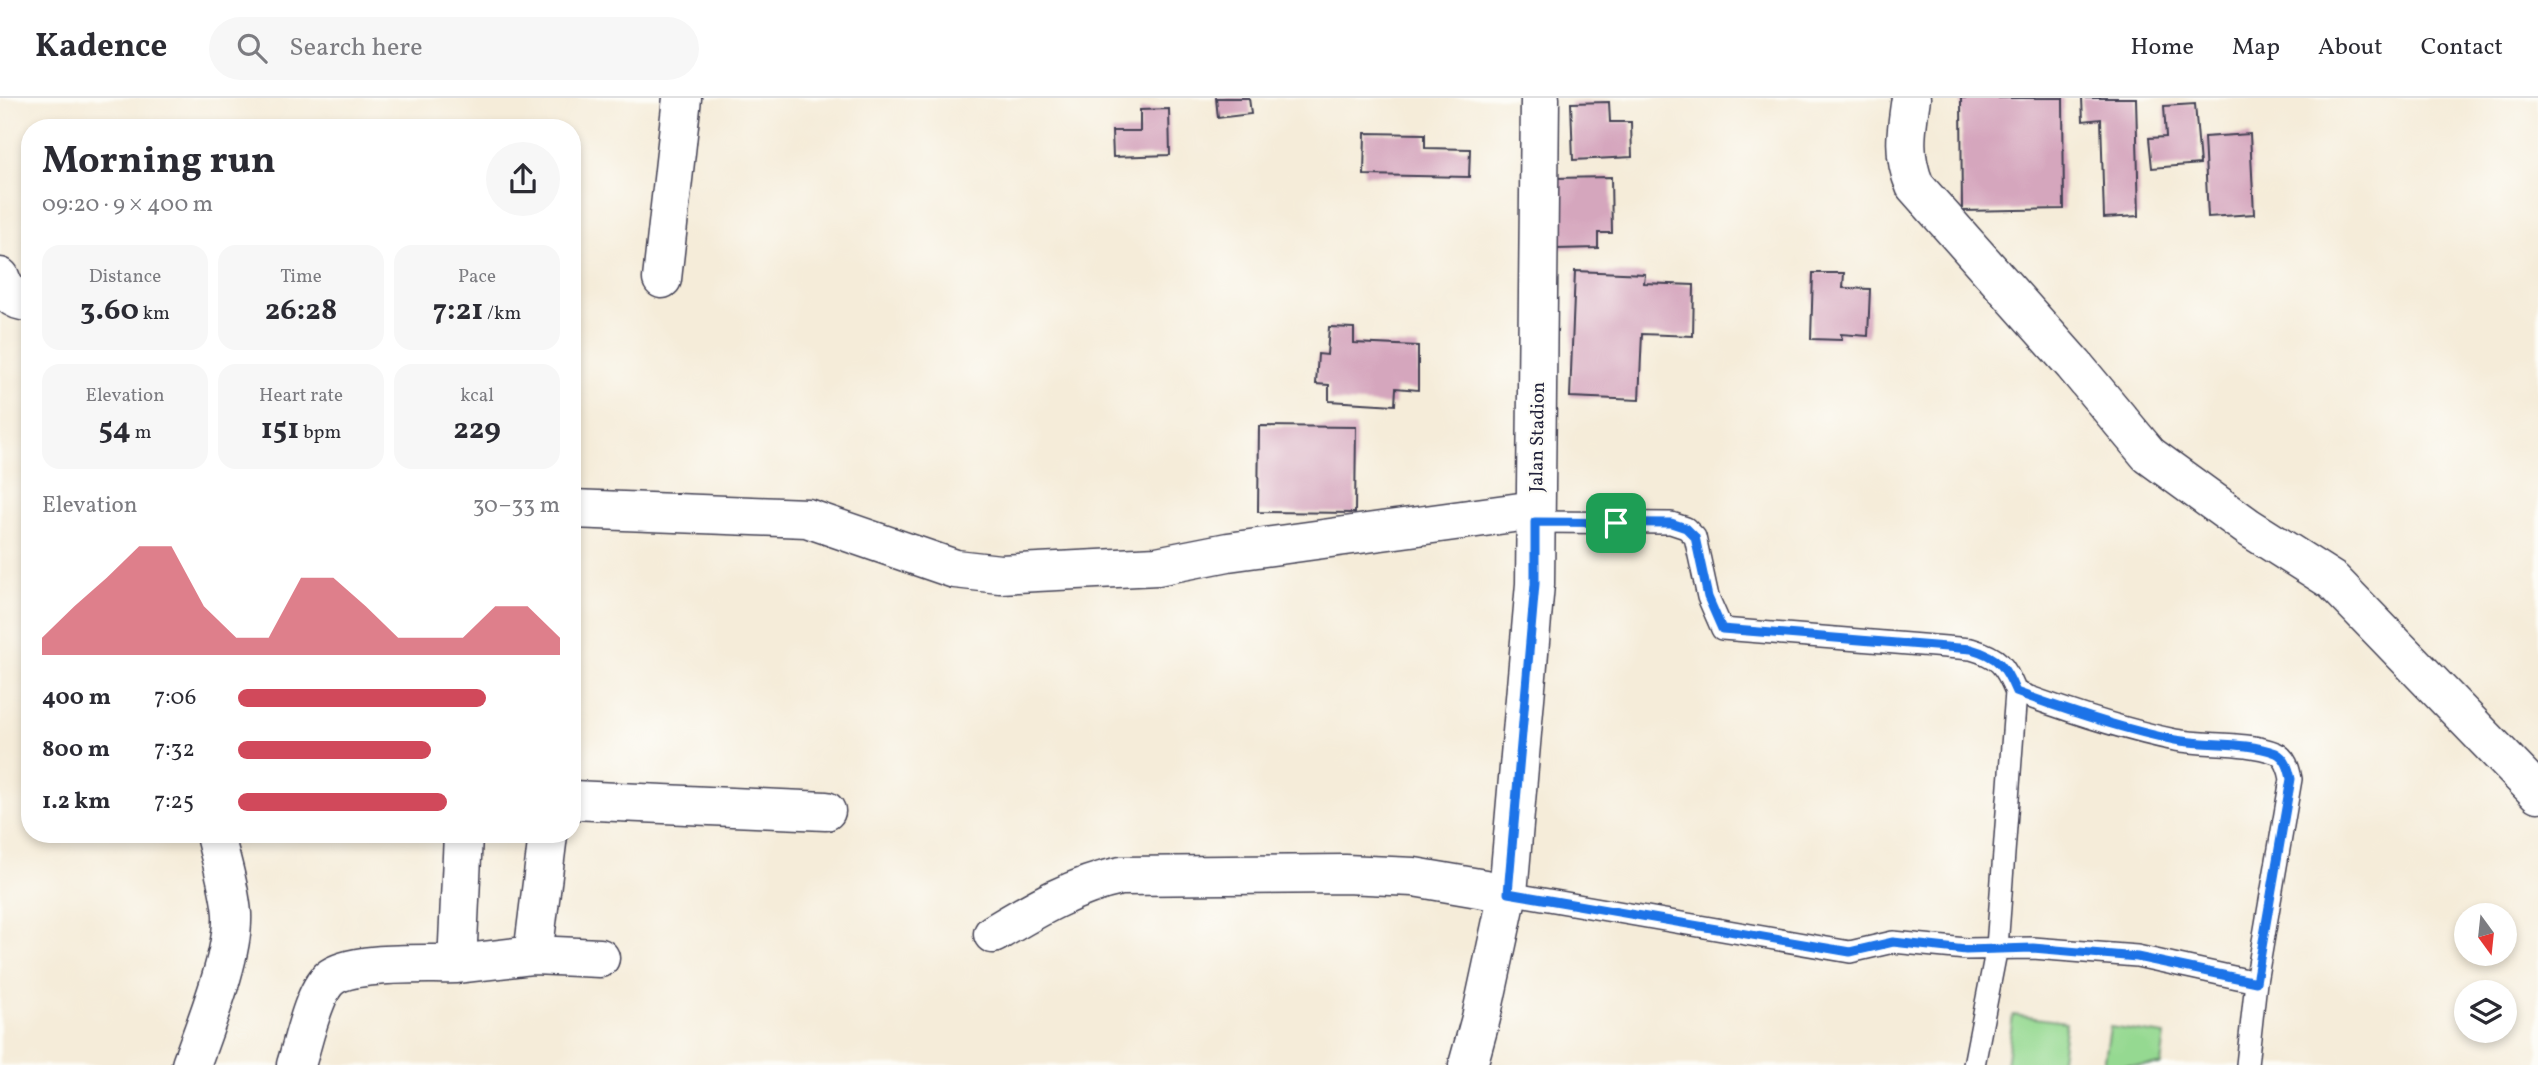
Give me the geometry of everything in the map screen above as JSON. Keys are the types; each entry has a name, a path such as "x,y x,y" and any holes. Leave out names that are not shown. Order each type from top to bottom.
{"street":[{"path":"662,279 682,98"},
{"name":"Jalan Stadion","path":"1468,1065 1482,1018 1508,893 1535,584 1539,98"},
{"path":"1910,98 1904,144 1907,166 1915,186 2074,365 2131,436 2149,455 2248,527 2333,581 2538,793"},
{"path":"0,277 5,291 21,301"},
{"path":"581,509 807,518 955,569 1000,574 1157,566 1228,552 1535,516"},
{"path":"581,800 826,811"},
{"path":"191,1065 230,940 230,904 217,843"},
{"path":"457,964 463,843"},
{"path":"533,955 547,843"},
{"path":"993,934 1062,894 1089,883 1121,876 1414,877 1508,893"},
{"path":"296,1065 318,997 329,979 349,969 457,964 533,955 600,958"}],"lane":[{"path":"1535,516 1671,523 1686,528 1695,537 1708,597 1722,629 1971,649 1993,655 2008,674 2016,692 1997,947 1974,1065"},
{"path":"2016,692 2124,728 2178,740 2228,744 2278,754 2288,765 2291,779 2256,982 2247,1065"},
{"path":"1508,893 1850,952 1893,942 1966,950 1997,947 2137,957 2256,982"}],"green space":[{"path":"2013,1015 2066,1022 2060,1065 2006,1065"},
{"path":"2110,1027 2165,1035 2161,1065 2104,1065"}],"building":[{"path":"1216,98 1249,98 1251,114 1218,118"},
{"path":"1961,98 2063,98 2064,209 1962,211"},
{"path":"2082,98 2136,98 2139,216 2104,218 2101,119 2083,121"},
{"path":"1609,102 1610,122 1631,122 1632,157 1573,160 1571,103"},
{"path":"2195,104 2200,164 2152,168 2149,138 2166,137 2164,106"},
{"path":"1169,109 1170,155 1113,157 1112,131 1140,131 1140,110"},
{"path":"1365,133 1425,134 1425,148 1470,149 1469,177 1364,175"},
{"path":"2250,134 2254,214 2208,217 2204,137"},
{"path":"1611,177 1612,233 1598,233 1598,248 1556,249 1554,178"},
{"path":"1575,271 1645,274 1644,283 1694,285 1693,336 1642,334 1639,400 1570,397"},
{"path":"1813,273 1844,273 1843,288 1870,289 1868,336 1841,334 1842,340 1811,339"},
{"path":"1329,327 1354,328 1354,343 1418,346 1418,390 1396,388 1395,405 1329,401 1329,385 1316,384 1318,354 1327,355"},
{"path":"1259,426 1356,427 1355,513 1258,512"}],"route":[{"path":"1535,522 1616,523 1671,523 1686,528 1695,537 1708,597 1714,616 1722,629 1971,649 1993,655 2008,674 2016,692 2059,708 2124,728 2178,740 2228,744 2278,754 2288,765 2291,779 2256,982 2137,957 2033,948 1966,950 1893,942 1874,949 1850,952 1736,930 1508,893 1535,584 1535,522"}]}
